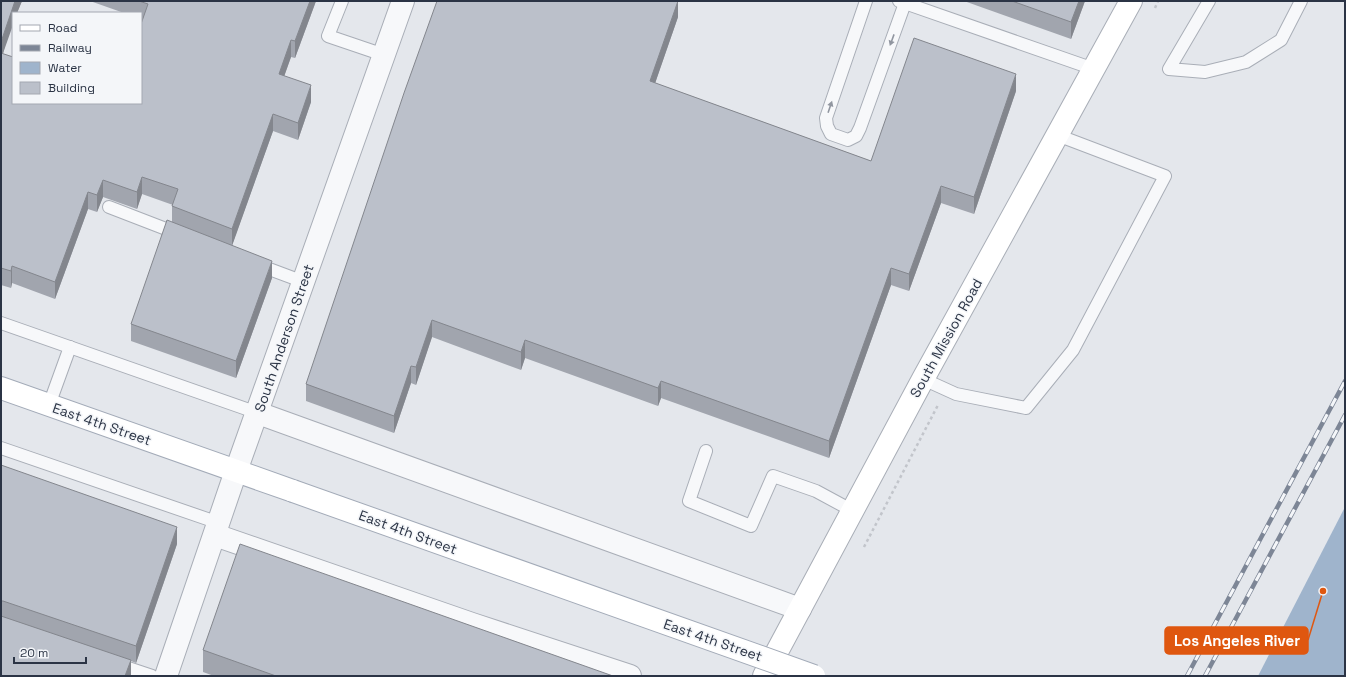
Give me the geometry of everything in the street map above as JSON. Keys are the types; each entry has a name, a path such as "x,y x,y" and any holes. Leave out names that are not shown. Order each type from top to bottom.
{"main road":[{"name":"South Mission Road","path":"764,676 923,379 1131,1"},
{"name":"East 4th Street","path":"1,388 814,676"}],"street":[{"name":"South Anderson Street","path":"166,676 236,471 258,413 403,1"},
{"path":"258,413 800,608"},
{"path":"217,529 472,624 630,676"}],"lane":[{"path":"342,1 328,36 384,55"},
{"path":"866,1 826,118 827,126 831,134 848,140 856,136 860,128 902,2 1094,69"},
{"path":"1209,1 1169,69 1204,72 1246,62 1282,40 1301,1"},
{"path":"923,379 956,394 1026,408 1073,350 1165,176 1057,135"},
{"path":"109,207 188,238"},
{"path":"246,260 304,282"},
{"path":"1,323 258,413"},
{"path":"50,405 70,347"},
{"path":"1,448 217,529"},
{"path":"706,452 689,501 751,526 773,476 816,491 853,511"},
{"path":"107,661 152,676"}],"path":[{"path":"1154,8 1158,1"},
{"path":"864,547 946,390"}],"water":[{"path":"1345,507 1345,676 1258,676"}],"building":[{"path":"1,1 15,1 1,42"},
{"path":"139,1 310,1 295,41 291,40 279,74 311,85 298,123 273,114 232,229 172,206 178,189 142,177 137,192 103,180 97,195 88,192 55,282 12,266 11,271 1,268 1,53 12,57 12,104 142,104 142,21 148,4"},
{"path":"437,1 678,1 650,81 871,161 914,38 1016,74 974,197 941,186 909,274 891,268 829,441 661,381 658,388 525,340 521,352 432,320 416,367 411,366 394,416 306,384 404,93"},
{"path":"1012,1 1079,1 1071,22"},
{"path":"167,220 272,261 236,361 131,324"},
{"path":"1,465 177,527 136,646 1,601"},
{"path":"240,544 613,676 276,676 203,650"},
{"path":"1,616 131,660 125,676 1,676"}],"railway":[{"path":"1187,676 1345,381"},
{"path":"1205,676 1345,415"}],"place":[{"name":"Los Angeles River","path":"1323,591"}]}
